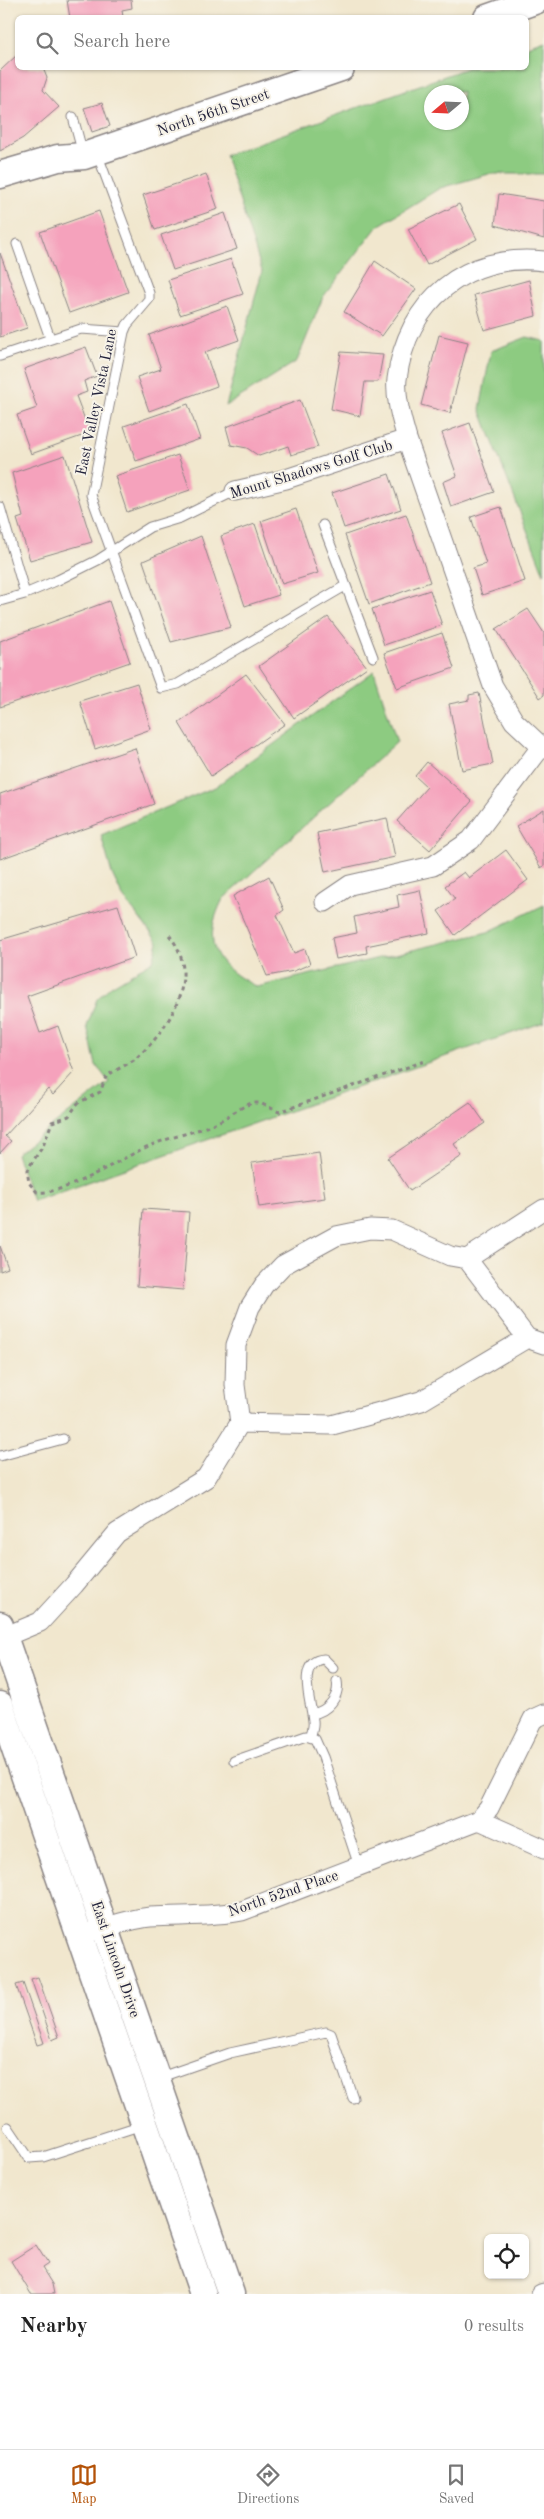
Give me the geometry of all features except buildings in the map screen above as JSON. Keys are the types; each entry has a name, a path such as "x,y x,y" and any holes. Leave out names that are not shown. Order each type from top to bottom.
{"main road":[{"path":"495,15 537,0"},
{"name":"North 56th Street","path":"0,175 58,158 90,154 336,70"},
{"name":"North 56th Street","path":"0,194 62,172 90,154"},
{"name":"East Lincoln Drive","path":"1,1634 231,2294"},
{"name":"East Lincoln Drive","path":"0,1705 203,2294"}],"street":[{"name":"Mount Shadows Golf Club","path":"325,902 350,886 433,866 471,840 543,748 514,721 493,686 407,439 400,410 397,381 404,348 418,318 438,292 453,279 473,269 499,261 544,261"},
{"name":"Mount Shadows Golf Club","path":"235,490 286,479 407,439"},
{"path":"467,1259 544,1209"},
{"path":"1,1634 40,1622 74,1585 117,1533 206,1478 240,1424 235,1385 236,1345 250,1307 264,1285 283,1265 336,1236 370,1229 392,1230 450,1256 467,1259 535,1341 421,1401 332,1425 240,1424"},
{"path":"544,1714 534,1719 489,1808 479,1820 544,1849"},
{"name":"North 52nd Place","path":"79,1936 148,1917 218,1916 242,1911 479,1820"},
{"path":"540,2294 544,2293"}],"lane":[{"path":"73,117 90,154"},
{"name":"East Valley Vista Lane","path":"90,154 149,299 127,324 124,332 92,486 92,495 161,688 178,684 345,586"},
{"path":"17,244 50,338"},
{"path":"0,356 81,329 124,332"},
{"name":"Mount Shadows Golf Club","path":"0,601 25,594 98,560 150,527 180,518 235,490"},
{"path":"0,507 25,594"},
{"path":"323,525 373,657"},
{"path":"0,1456 64,1439"},
{"path":"310,1737 314,1723 307,1680 310,1666 316,1661 324,1659 333,1668"},
{"path":"312,1714 323,1711 331,1704 338,1692 337,1681"},
{"path":"234,1761 306,1736 315,1739 323,1757 359,1866"},
{"path":"157,2078 230,2053 326,2032 331,2034 353,2098"},
{"path":"8,2128 29,2158 43,2157 145,2124"}],"path":[{"path":"169,936 177,945 183,966 182,987 174,1009 153,1040 137,1058 106,1078 100,1092 78,1103 69,1116 52,1122 43,1146 27,1170 29,1183 38,1192 47,1192 83,1179 154,1144 191,1130 207,1127 252,1103 260,1103 279,1112 425,1061"}],"green space":[{"path":"544,40 544,174 489,174 440,188 378,226 323,297 297,361 226,406 262,271 225,155 461,70 529,70 529,45"},
{"path":"527,337 544,341 544,574 480,409 491,351"},
{"path":"374,671 397,742 223,899 216,915 213,929 213,941 216,952 231,971 257,987 488,932 544,905 544,1022 33,1201 16,1154 109,1082 96,1065 87,1026 97,999 111,986 153,961 158,942 123,897 112,874 101,835 215,787"}]}
